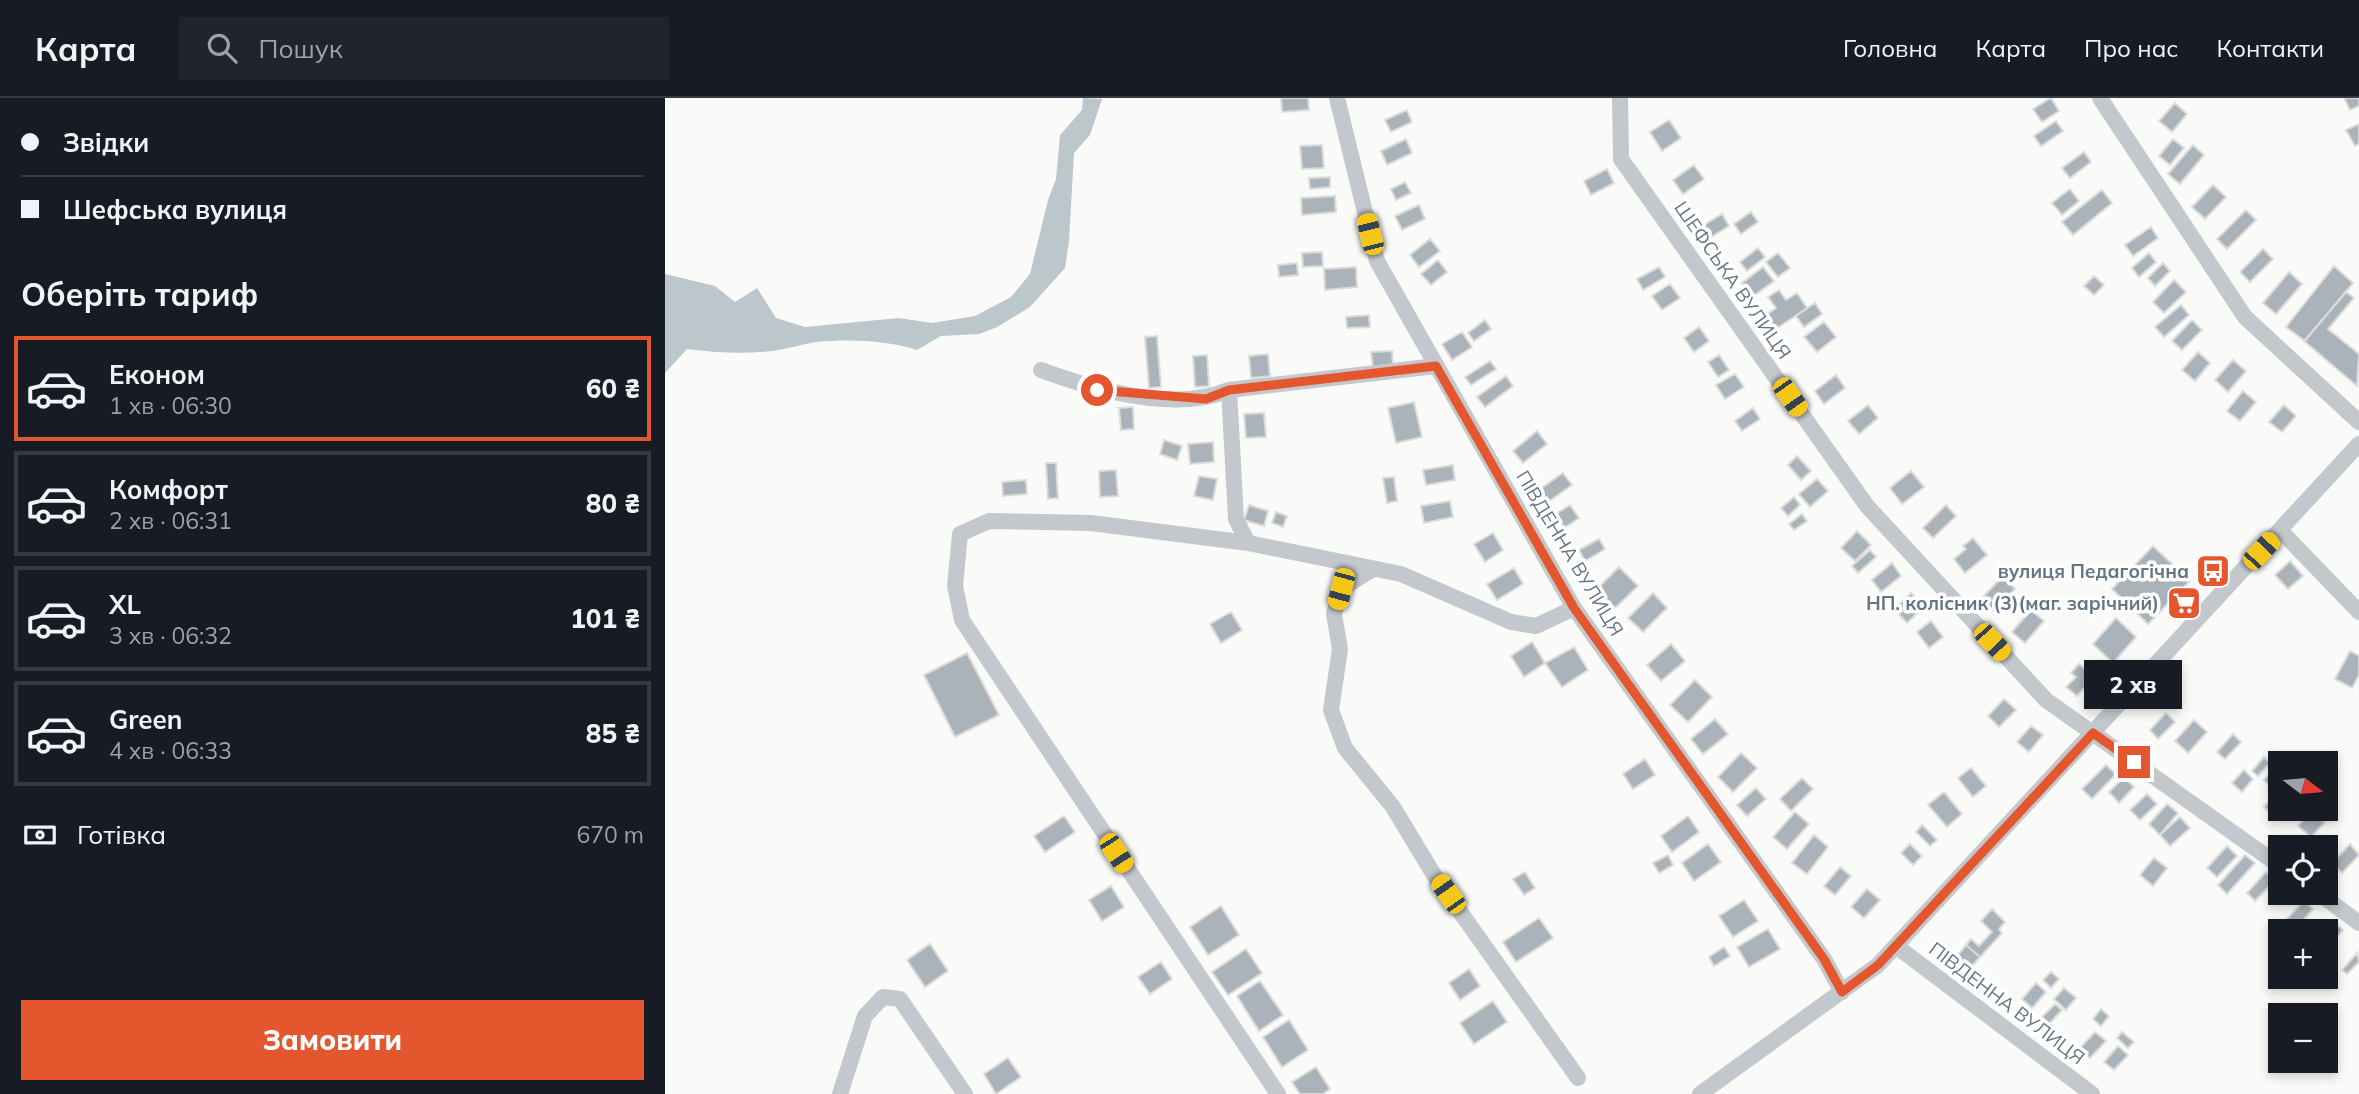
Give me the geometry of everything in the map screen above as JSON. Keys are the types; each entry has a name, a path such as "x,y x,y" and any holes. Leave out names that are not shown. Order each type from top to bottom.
{"street":[{"name":"ПІВДЕННА ВУЛИЦЯ","path":"1337,98 1377,261 1436,366 1574,608 1824,959 1842,992"},
{"name":"ШЕФСЬКА ВУЛИЦЯ","path":"1620,98 1621,159 1867,506 2046,700 2268,857"},
{"path":"2101,98 2245,317 2359,422"},
{"path":"1041,370 1097,390 1206,399 1229,390 1436,366"},
{"path":"1229,390 1236,519 1248,543"},
{"path":"1700,1094 1878,965 2359,444"},
{"path":"1278,1094 963,620 955,586 960,534 989,521 1091,523 1248,543 1401,574 1511,622 1536,626 1574,608"},
{"path":"2280,530 2359,612"},
{"path":"1373,569 1341,589 1334,614 1340,649 1331,710 1345,748 1393,807 1434,875 1578,1078"},
{"path":"2335,905 2359,923"},
{"name":"ПІВДЕННА ВУЛИЦЯ","path":"1896,946 2092,1094"},
{"path":"839,1094 865,1016 883,997 900,999 965,1094"}],"shaded area":[{"path":"1083,98 1102,99 1090,135 1074,153 1065,268 1030,307 997,327 979,334 941,336 917,350 880,342 854,341 816,342 752,353 687,349 665,373 665,274 715,286 735,302 757,288 776,318 805,327 899,318 932,323 975,316 1011,297 1030,274 1048,200 1056,179 1060,135 1082,110"}],"building":[{"path":"1281,98 1308,98 1309,110 1282,112"},
{"path":"2051,98 2059,111 2042,122 2033,109"},
{"path":"2344,98 2359,98 2359,106 2350,110"},
{"path":"2175,103 2187,114 2172,132 2159,121"},
{"path":"1407,110 1412,122 1391,132 1385,120"},
{"path":"1669,120 1681,138 1662,151 1650,132"},
{"path":"2056,121 2063,131 2041,146 2034,136"},
{"path":"2359,124 2359,144 2355,146 2346,130"},
{"path":"1406,139 1412,153 1387,165 1381,151"},
{"path":"2173,139 2184,148 2170,165 2159,156"},
{"path":"1322,145 1324,168 1302,169 1300,146"},
{"path":"2193,145 2204,155 2180,184 2168,174"},
{"path":"2084,152 2091,162 2070,178 2062,168"},
{"path":"1694,165 1704,179 1683,194 1673,180"},
{"path":"1607,169 1614,183 1591,195 1584,181"},
{"path":"1330,177 1330,187 1310,189 1309,178"},
{"path":"1405,182 1411,193 1396,200 1391,189"},
{"path":"2213,185 2226,197 2205,219 2192,207"},
{"path":"2070,189 2079,201 2062,215 2052,203"},
{"path":"2102,190 2112,203 2073,235 2062,222"},
{"path":"1335,196 1336,212 1302,215 1301,198"},
{"path":"1419,205 1425,219 1402,230 1395,216"},
{"path":"2246,210 2256,220 2227,249 2217,239"},
{"path":"1751,212 1758,222 1741,234 1734,224"},
{"path":"1722,214 1729,226 1711,237 1704,225"},
{"path":"2151,227 2158,238 2133,256 2125,245"},
{"path":"1430,239 1440,251 1419,267 1410,255"},
{"path":"1758,248 1765,257 1747,271 1740,262"},
{"path":"2263,249 2273,259 2250,282 2240,272"},
{"path":"1322,252 1323,266 1303,267 1302,253"},
{"path":"1778,253 1790,268 1778,277 1766,262"},
{"path":"2149,253 2156,262 2139,277 2132,268"},
{"path":"1438,260 1447,272 1431,285 1421,274"},
{"path":"1297,263 1298,275 1279,277 1278,265"},
{"path":"2163,263 2170,271 2155,286 2148,278"},
{"path":"2334,266 2353,283 2305,341 2286,327"},
{"path":"1356,267 1357,287 1325,290 1324,269"},
{"path":"1659,267 1665,277 1643,290 1637,279"},
{"path":"1763,267 1774,281 1752,297 1742,283"},
{"path":"2289,272 2302,284 2276,314 2263,303"},
{"path":"2094,276 2104,285 2094,295 2084,286"},
{"path":"2174,280 2186,292 2164,313 2153,302"},
{"path":"1670,284 1680,298 1662,310 1652,296"},
{"path":"1779,290 1786,300 1797,293 1807,308 1776,329 1766,315 1776,308 1768,297"},
{"path":"2346,292 2354,298 2328,329 2359,354 2357,386 2304,341"},
{"path":"1815,303 1822,314 1804,327 1796,316"},
{"path":"2181,305 2189,315 2164,337 2155,327"},
{"path":"1369,315 1370,327 1347,328 1346,317"},
{"path":"1485,320 1491,329 1474,341 1468,333"},
{"path":"2192,320 2202,330 2182,350 2172,341"},
{"path":"1824,322 1836,337 1817,352 1804,337"},
{"path":"1699,327 1709,341 1694,352 1684,338"},
{"path":"1462,332 1472,347 1452,360 1442,344"},
{"path":"1157,336 1161,387 1149,388 1145,337"},
{"path":"1392,351 1393,366 1373,368 1371,352"},
{"path":"2198,352 2210,363 2195,381 2182,370"},
{"path":"1268,354 1270,376 1251,378 1249,356"},
{"path":"1207,355 1209,386 1195,387 1193,356"},
{"path":"1719,355 1729,370 1718,377 1708,362"},
{"path":"2233,360 2246,371 2228,392 2215,380"},
{"path":"1490,361 1496,369 1471,385 1465,377"},
{"path":"1735,374 1744,387 1725,399 1716,385"},
{"path":"1836,375 1845,388 1824,404 1815,391"},
{"path":"1506,376 1513,386 1485,407 1477,397"},
{"path":"2243,391 2256,402 2240,421 2227,411"},
{"path":"1414,402 1422,437 1396,443 1388,408"},
{"path":"1868,405 1878,418 1859,434 1848,421"},
{"path":"2284,405 2296,416 2282,432 2269,422"},
{"path":"1133,407 1134,429 1121,430 1119,408"},
{"path":"1753,408 1760,419 1742,431 1735,421"},
{"path":"1264,413 1266,437 1246,438 1244,414"},
{"path":"1537,431 1547,444 1523,463 1513,451"},
{"path":"1164,440 1182,446 1177,460 1160,454"},
{"path":"1213,442 1214,462 1190,464 1188,444"},
{"path":"1797,456 1811,471 1801,480 1788,465"},
{"path":"1046,463 1056,463 1058,498 1048,499"},
{"path":"1453,465 1455,480 1426,485 1423,470"},
{"path":"1116,470 1118,496 1100,497 1099,471"},
{"path":"1911,471 1924,487 1902,504 1890,488"},
{"path":"1563,473 1572,485 1545,504 1536,492"},
{"path":"1199,476 1217,479 1213,500 1194,496"},
{"path":"1394,477 1397,501 1387,503 1383,478"},
{"path":"1817,479 1828,491 1810,507 1799,494"},
{"path":"1026,480 1027,494 1003,496 1002,482"},
{"path":"1794,497 1800,505 1788,516 1781,508"},
{"path":"1450,501 1453,517 1424,523 1421,506"},
{"path":"1249,505 1268,511 1264,526 1244,520"},
{"path":"1570,505 1579,518 1564,528 1556,514"},
{"path":"1946,505 1956,516 1933,538 1923,528"},
{"path":"1276,512 1287,516 1283,527 1272,523"},
{"path":"1802,514 1807,521 1794,530 1789,524"},
{"path":"1857,531 1871,545 1855,561 1841,548"},
{"path":"1493,533 1503,550 1485,562 1474,544"},
{"path":"1973,538 1987,555 1965,573 1954,559 1966,549 1963,546"},
{"path":"1599,539 1605,549 1585,561 1579,550"},
{"path":"2153,546 2190,581 2148,624 2112,589"},
{"path":"1870,550 1876,557 1858,573 1852,566"},
{"path":"2290,561 2303,576 2288,589 2275,575"},
{"path":"1892,563 1901,576 1881,592 1872,580"},
{"path":"1619,567 1638,586 1615,608 1597,589"},
{"path":"1514,568 1523,584 1497,600 1487,584"},
{"path":"2003,576 2015,589 1993,611 1981,599"},
{"path":"1653,593 1667,608 1643,632 1628,618"},
{"path":"1911,593 1924,607 1907,623 1894,609"},
{"path":"2031,610 2044,621 2025,643 2012,632"},
{"path":"1231,612 1242,630 1221,643 1210,624"},
{"path":"2116,618 2136,637 2113,663 2093,644"},
{"path":"1931,621 1943,637 1929,648 1917,632"},
{"path":"1532,642 1545,663 1524,677 1511,656"},
{"path":"1671,644 1685,661 1661,681 1647,665"},
{"path":"1574,647 1588,670 1562,687 1545,663"},
{"path":"2350,651 2359,656 2359,675 2352,688 2335,679"},
{"path":"967,653 999,715 955,737 924,675"},
{"path":"2079,664 2094,677 2077,696 2066,687 2076,677 2071,673"},
{"path":"1695,680 1712,697 1688,722 1670,705"},
{"path":"2004,699 2016,710 1999,727 1988,716"},
{"path":"2166,713 2175,722 2158,739 2150,730"},
{"path":"1715,719 1728,734 1703,754 1691,739"},
{"path":"2194,720 2207,732 2188,753 2175,741"},
{"path":"2031,726 2043,735 2029,752 2017,742"},
{"path":"2233,734 2241,742 2225,759 2217,752"},
{"path":"1741,753 1757,768 1733,792 1718,777"},
{"path":"2264,757 2268,761 2268,765 2258,776 2252,771"},
{"path":"1645,759 1655,775 1633,789 1623,774"},
{"path":"2106,765 2116,774 2092,799 2082,789"},
{"path":"1971,768 1986,786 1973,797 1958,778"},
{"path":"2244,770 2253,779 2242,792 2232,783"},
{"path":"2124,777 2134,787 2119,803 2109,792"},
{"path":"1802,778 1813,789 1791,811 1780,799"},
{"path":"1756,788 1766,799 1747,816 1737,805"},
{"path":"1944,792 1962,814 1947,827 1928,805"},
{"path":"2147,794 2157,804 2140,820 2130,810"},
{"path":"2167,804 2178,813 2160,835 2149,824"},
{"path":"1795,812 1809,824 1787,849 1773,837"},
{"path":"1064,816 1075,832 1045,852 1034,836"},
{"path":"1688,816 1699,832 1672,852 1661,836"},
{"path":"2180,817 2190,828 2170,846 2160,835"},
{"path":"2302,821 2325,822 2313,835 2309,835 2298,826"},
{"path":"1922,825 1937,840 1930,846 1916,832"},
{"path":"1814,835 1828,847 1807,874 1792,863"},
{"path":"1708,844 1721,862 1694,881 1682,863"},
{"path":"1910,844 1922,856 1913,865 1901,853"},
{"path":"2350,844 2359,855 2342,873 2338,869 2338,857"},
{"path":"2227,846 2237,856 2217,877 2207,868"},
{"path":"1668,855 1673,865 1659,873 1653,863"},
{"path":"2245,855 2255,863 2227,894 2218,885"},
{"path":"2154,858 2167,868 2153,886 2140,875"},
{"path":"1840,867 1851,876 1835,895 1824,886"},
{"path":"1525,872 1535,888 1524,895 1513,879"},
{"path":"2266,872 2268,874 2268,887 2255,901 2247,893"},
{"path":"1111,886 1124,907 1102,921 1089,900"},
{"path":"1867,889 1880,900 1864,918 1851,907"},
{"path":"1744,900 1758,921 1733,937 1719,916"},
{"path":"2300,905 2308,905 2313,909 2304,919 2287,919"},
{"path":"1221,906 1239,935 1208,955 1190,927"},
{"path":"1992,909 2005,922 1999,929 2002,933 1980,957 1966,945 1971,939 1979,946 1992,932 1981,921"},
{"path":"1539,918 1553,938 1516,962 1503,942"},
{"path":"1768,929 1780,949 1749,967 1737,947"},
{"path":"930,944 948,971 925,987 907,960"},
{"path":"1966,945 1980,957 1964,975 1951,964"},
{"path":"1724,947 1730,956 1714,966 1709,957"},
{"path":"1246,949 1262,973 1228,995 1212,972"},
{"path":"2357,953 2359,962 2347,974 2342,970"},
{"path":"1161,962 1172,979 1150,994 1138,977"},
{"path":"1469,969 1480,986 1460,1000 1449,983"},
{"path":"2051,972 2059,979 2051,988 2043,980"},
{"path":"1260,981 1283,1015 1259,1031 1237,996"},
{"path":"2036,983 2046,992 2032,1008 2022,999"},
{"path":"2064,988 2076,998 2066,1010 2054,999"},
{"path":"1493,1001 1507,1022 1474,1044 1460,1023"},
{"path":"2055,1004 2062,1010 2049,1024 2042,1017"},
{"path":"2101,1009 2109,1016 2101,1026 2093,1019"},
{"path":"1289,1020 1308,1050 1282,1067 1263,1037"},
{"path":"2095,1032 2106,1041 2090,1058 2079,1049"},
{"path":"2122,1032 2134,1042 2128,1048 2117,1038"},
{"path":"2118,1046 2128,1055 2114,1070 2104,1062"},
{"path":"1008,1058 1021,1077 996,1094 984,1074"},
{"path":"1316,1067 1330,1089 1323,1094 1300,1094 1292,1082"}],"place":[{"name":"вулиця Педагогічна","path":"2213,571"},
{"name":"НП. колісник (3)(маг. зарічний)","path":"2184,603"}],"route":[{"path":"1097,390 1206,399 1229,390 1436,366 1574,608 1824,959 1842,992 1878,965 2093,733 2134,762"}]}
